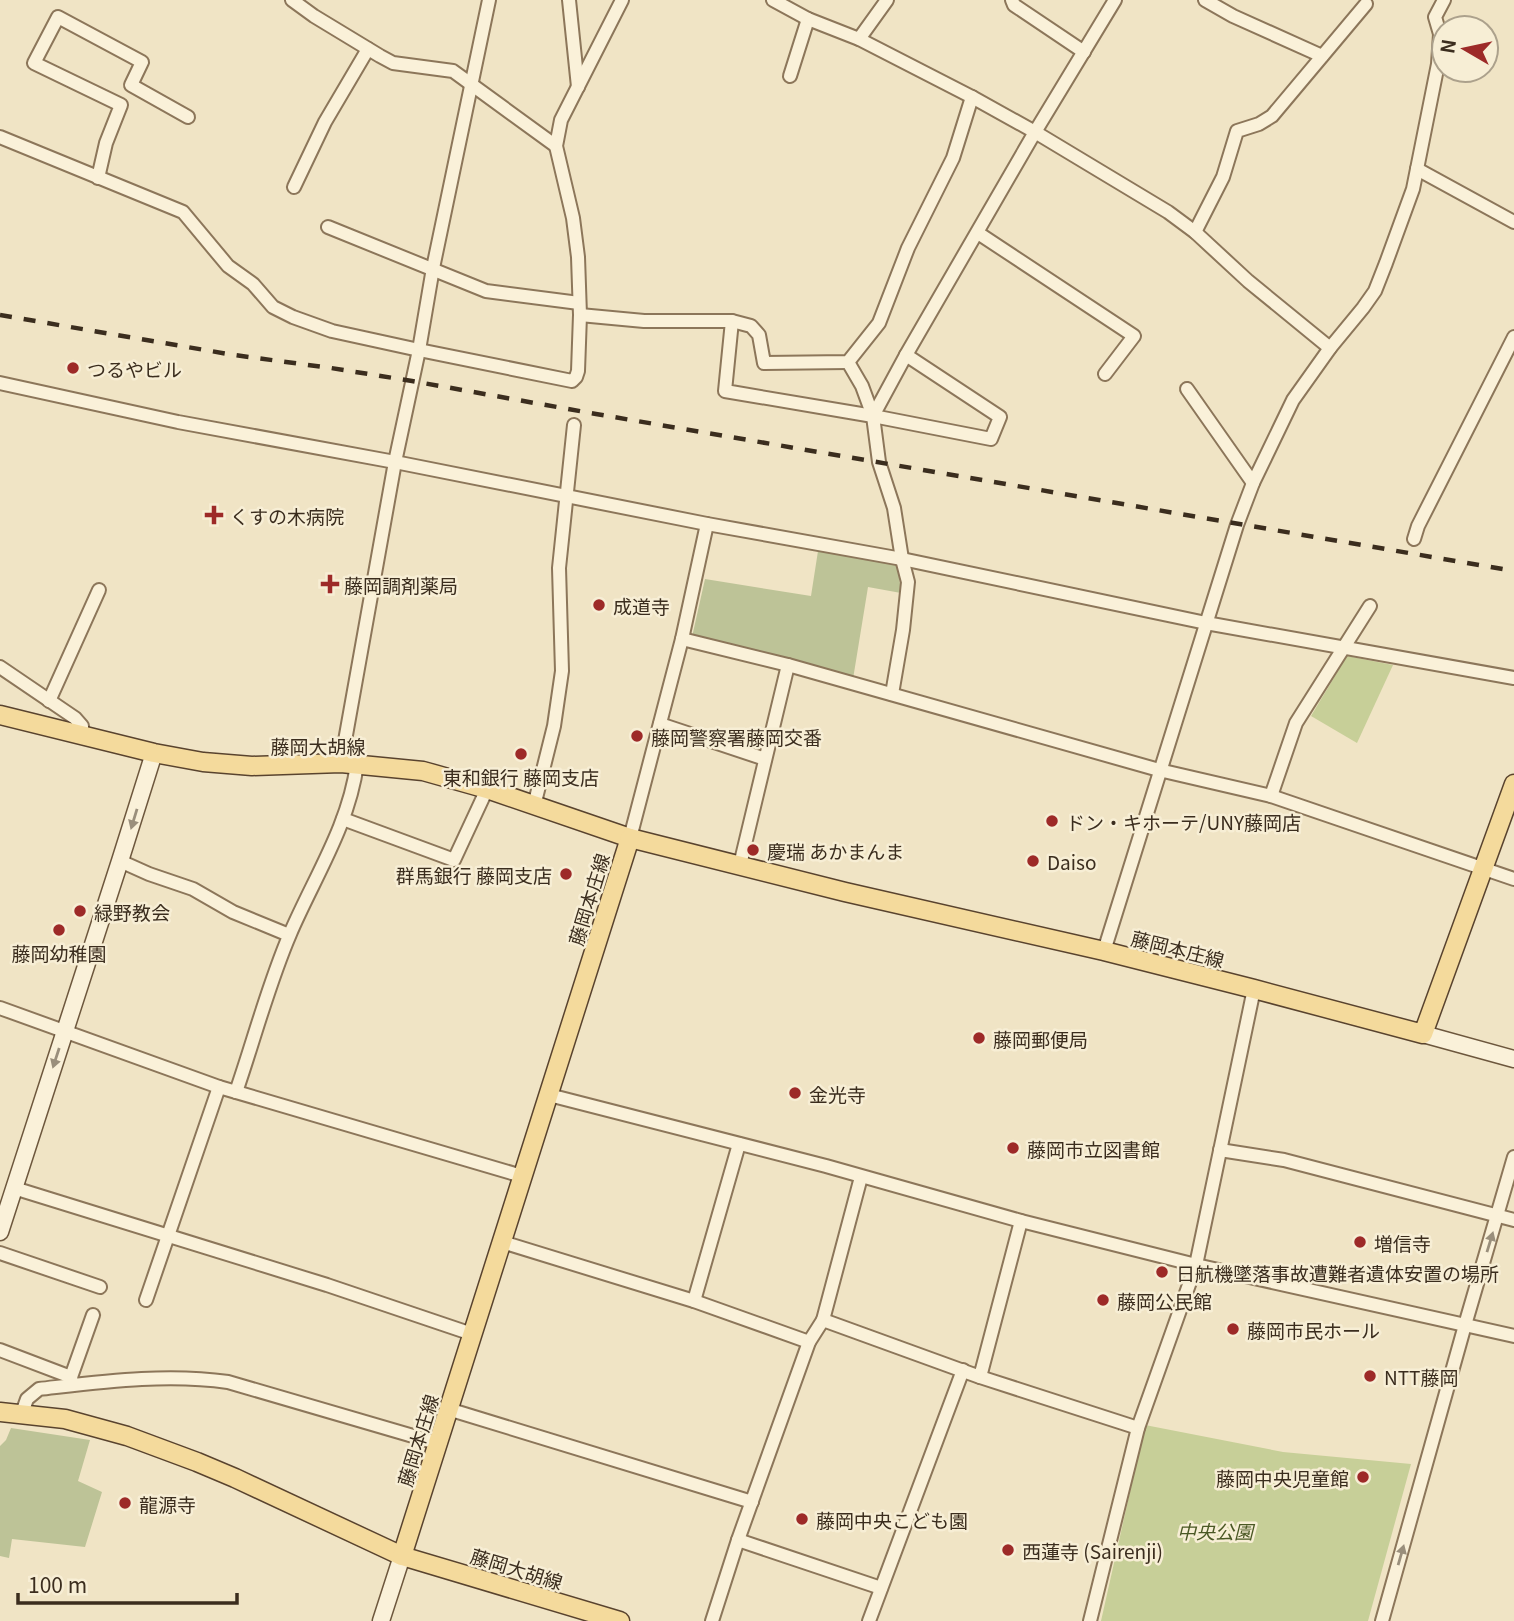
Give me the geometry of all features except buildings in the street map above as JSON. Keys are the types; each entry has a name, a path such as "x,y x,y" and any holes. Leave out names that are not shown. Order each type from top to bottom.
{"main road":[{"name":"藤岡大胡線","path":"0,715 82,737 203,762 252,766 349,764 422,771 487,789 630,838"},
{"path":"1423,1034 1514,784"},
{"name":"藤岡本庄線","path":"402,1556 630,838 895,904 1104,951 1423,1034"},
{"path":"0,1412 65,1419 127,1436 186,1457 402,1556"},
{"name":"藤岡大胡線","path":"402,1556 620,1621"}],"street":[{"path":"292,0 393,63 453,71 556,146"},
{"path":"236,1092 289,936 344,819 354,786 349,764 395,462 489,0"},
{"path":"569,0 578,87"},
{"path":"0,137 183,212 228,266 254,284 273,307 293,317 332,331 572,382 578,371 578,257 573,218 556,146 561,120 622,0"},
{"path":"773,0 972,97 1168,212 1330,348"},
{"path":"1012,0 1014,5 1084,52"},
{"path":"873,416 1035,132 1115,0"},
{"path":"1205,0 1233,16 1322,56"},
{"path":"1104,951 1237,525 1253,483 1293,400 1375,291 1413,189 1438,64 1440,34 1436,17 1444,0"},
{"path":"859,40 881,2"},
{"path":"1195,232 1223,177 1237,131 1259,124 1272,116 1366,4"},
{"path":"98,178 106,143 142,62 58,17 34,63 121,105"},
{"path":"790,76 808,19"},
{"path":"294,187 325,122 368,49"},
{"path":"131,85 188,117"},
{"path":"848,362 879,323 908,248 953,158 972,97"},
{"path":"1417,169 1514,222"},
{"path":"328,227 486,291 644,321 732,321 751,326 759,335 764,363 848,362"},
{"path":"978,233 1134,336 1105,374"},
{"path":"732,321 725,391 991,439 1000,417 906,355"},
{"path":"1414,539 1418,526 1514,337"},
{"path":"848,362 862,386 873,416 879,462 894,508 908,582 892,695"},
{"path":"0,383 166,420 902,559 1206,623 1514,678"},
{"path":"1187,389 1253,483"},
{"path":"534,806 554,726 562,671 559,568 574,425"},
{"path":"630,838 682,639 707,524"},
{"path":"49,701 99,590"},
{"path":"1270,796 1296,723 1370,606"},
{"path":"682,639 788,665 1159,770 1270,796 1514,879"},
{"path":"740,866 788,665"},
{"path":"0,667 75,718 82,726 82,737"},
{"path":"660,724 765,759"},
{"path":"0,1232 154,753"},
{"path":"344,819 454,860 487,789"},
{"path":"120,861 192,889 233,912 289,936"},
{"path":"1090,1621 1138,1428 1196,1265 1254,989"},
{"path":"0,1008 219,1087 522,1176"},
{"path":"1423,1034 1514,1059"},
{"path":"146,1300 219,1087"},
{"path":"549,1095 1196,1265 1514,1336"},
{"path":"694,1301 739,1144"},
{"path":"1220,1150 1284,1160 1514,1220"},
{"path":"1382,1621 1514,1157"},
{"path":"712,1621 808,1342 823,1320 861,1177"},
{"path":"13,1188 327,1285 472,1334"},
{"path":"980,1377 1021,1221"},
{"path":"502,1242 694,1301 808,1342"},
{"path":"0,1252 100,1287"},
{"path":"71,1381 93,1315"},
{"path":"823,1320 980,1377 1138,1428"},
{"path":"0,1350 71,1381"},
{"path":"869,1621 963,1370"},
{"path":"22,1413 27,1399 39,1389 71,1381 200,1378 228,1382 437,1443"},
{"path":"448,1409 752,1502"},
{"path":"738,1541 881,1588"},
{"path":"380,1621 402,1556"}],"green space":[{"path":"818,551 898,565 901,593 868,587 853,679 692,637 705,579 811,596"},
{"path":"1347,656 1393,665 1357,743 1311,716"},
{"name":"中央公園","path":"1145,1425 1283,1452 1411,1464 1368,1621 1101,1621"},
{"path":"11,1428 90,1440 78,1481 102,1492 85,1547 12,1539 9,1558 0,1556 0,1446"}],"railway":[{"path":"0,315 234,355 412,381 1514,571"}],"place":[{"name":"つるやビル","path":"73,368"},
{"name":"くすの木病院","path":"214,515"},
{"name":"藤岡調剤薬局","path":"330,584"},
{"name":"成道寺","path":"599,605"},
{"name":"藤岡警察署藤岡交番","path":"637,736"},
{"name":"東和銀行 藤岡支店","path":"521,754"},
{"name":"ドン・キホーテ/UNY藤岡店","path":"1052,821"},
{"name":"慶瑞 あかまんま","path":"753,850"},
{"name":"Daiso","path":"1033,861"},
{"name":"群馬銀行 藤岡支店","path":"566,874"},
{"name":"緑野教会","path":"80,911"},
{"name":"藤岡幼稚園","path":"59,930"},
{"name":"藤岡郵便局","path":"979,1038"},
{"name":"金光寺","path":"795,1093"},
{"name":"藤岡市立図書館","path":"1013,1148"},
{"name":"増信寺","path":"1360,1242"},
{"name":"日航機墜落事故遭難者遺体安置の場所","path":"1162,1272"},
{"name":"藤岡公民館","path":"1103,1300"},
{"name":"藤岡市民ホール","path":"1233,1329"},
{"name":"NTT藤岡","path":"1370,1376"},
{"name":"藤岡中央児童館","path":"1363,1477"},
{"name":"龍源寺","path":"125,1503"},
{"name":"藤岡中央こども園","path":"802,1519"},
{"name":"西蓮寺 (Sairenji)","path":"1008,1550"}]}
